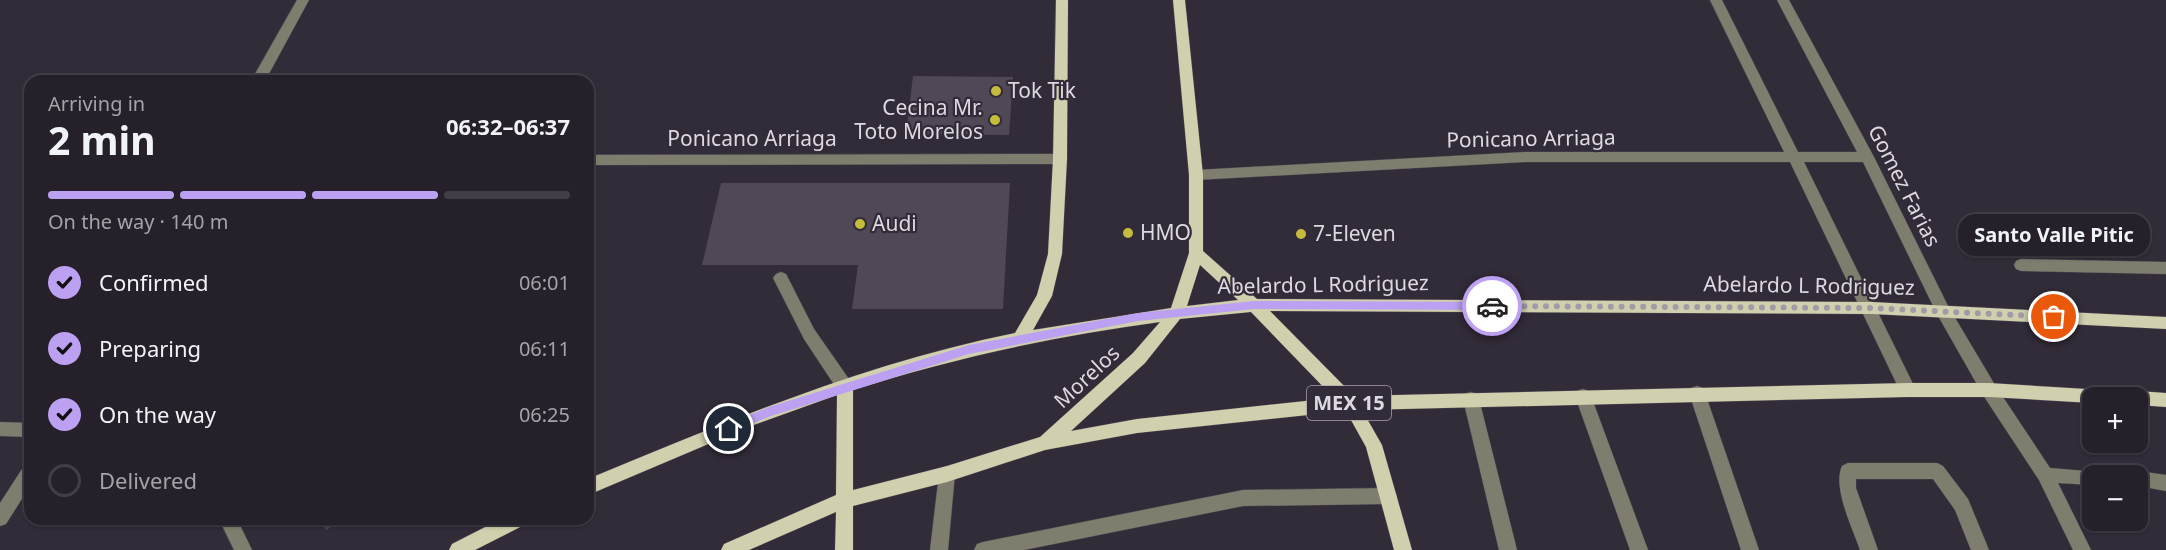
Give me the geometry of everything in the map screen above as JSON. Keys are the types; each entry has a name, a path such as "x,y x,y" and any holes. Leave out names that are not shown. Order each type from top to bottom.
{"main road":[{"path":"1021,338 1044,296 1055,254 1060,159 1062,0"},
{"path":"1177,312 1196,253 1196,176 1179,0"},
{"path":"1196,253 1254,305 1350,403 1374,445 1403,550"},
{"name":"Abelardo L Rodriguez","path":"594,485 769,412 969,349 1177,312 1254,305 1872,308 2166,323"},
{"name":"Morelos","path":"1045,443 1139,358 1177,312"},
{"path":"844,550 845,387"},
{"name":"MEX 15","path":"730,550 844,500 947,474 1045,443 1137,426 1350,403 1471,399 1908,390 1989,390 2082,396"},
{"path":"2148,399 2166,400"},
{"path":"458,550 506,525"}],"street":[{"path":"261,75 303,0"},
{"path":"1716,0 1793,157 1872,308 1908,390"},
{"name":"Gomez Farias","path":"1783,0 1867,157 1942,310 1989,390 2045,475 2082,550"},
{"name":"Ponicano Arriaga","path":"1196,176 1525,157 1867,157"},
{"name":"Ponicano Arriaga","path":"594,160 1060,159"},
{"path":"2021,265 2166,268"},
{"path":"781,278 809,333 845,387"},
{"path":"1697,393 1750,550"},
{"path":"1583,396 1640,550"},
{"path":"1471,399 1508,550"},
{"path":"0,429 24,430"},
{"path":"1869,550 1848,488 1848,471 1937,471 1962,504 1980,550"},
{"path":"939,550 947,474"},
{"path":"2045,475 2082,477"},
{"path":"0,518 24,480"},
{"path":"2148,480 2166,483"},
{"path":"983,550 1032,546 1243,498 1388,496"},
{"path":"231,525 243,550"}],"building":[{"path":"913,76 1013,77 1009,135 906,134"},
{"name":"Audi","path":"721,183 1010,183 1003,309 852,309 858,265 702,265"},
{"path":"323,525 334,525 326,530"}],"way so far":[{"path":"1492,306 1872,308 2054,317"}],"place":[{"name":"Tok Tik","path":"996,91"},
{"name":"Cecina Mr. Toto Morelos","path":"995,120"},
{"name":"Audi","path":"860,224"},
{"name":"HMO","path":"1128,233"},
{"name":"7-Eleven","path":"1301,234"},
{"name":"Santo Valle Pitic","path":"2054,317"}],"route":[{"path":"729,429 769,412 969,349 1138,317 1254,305 1492,306"}]}
